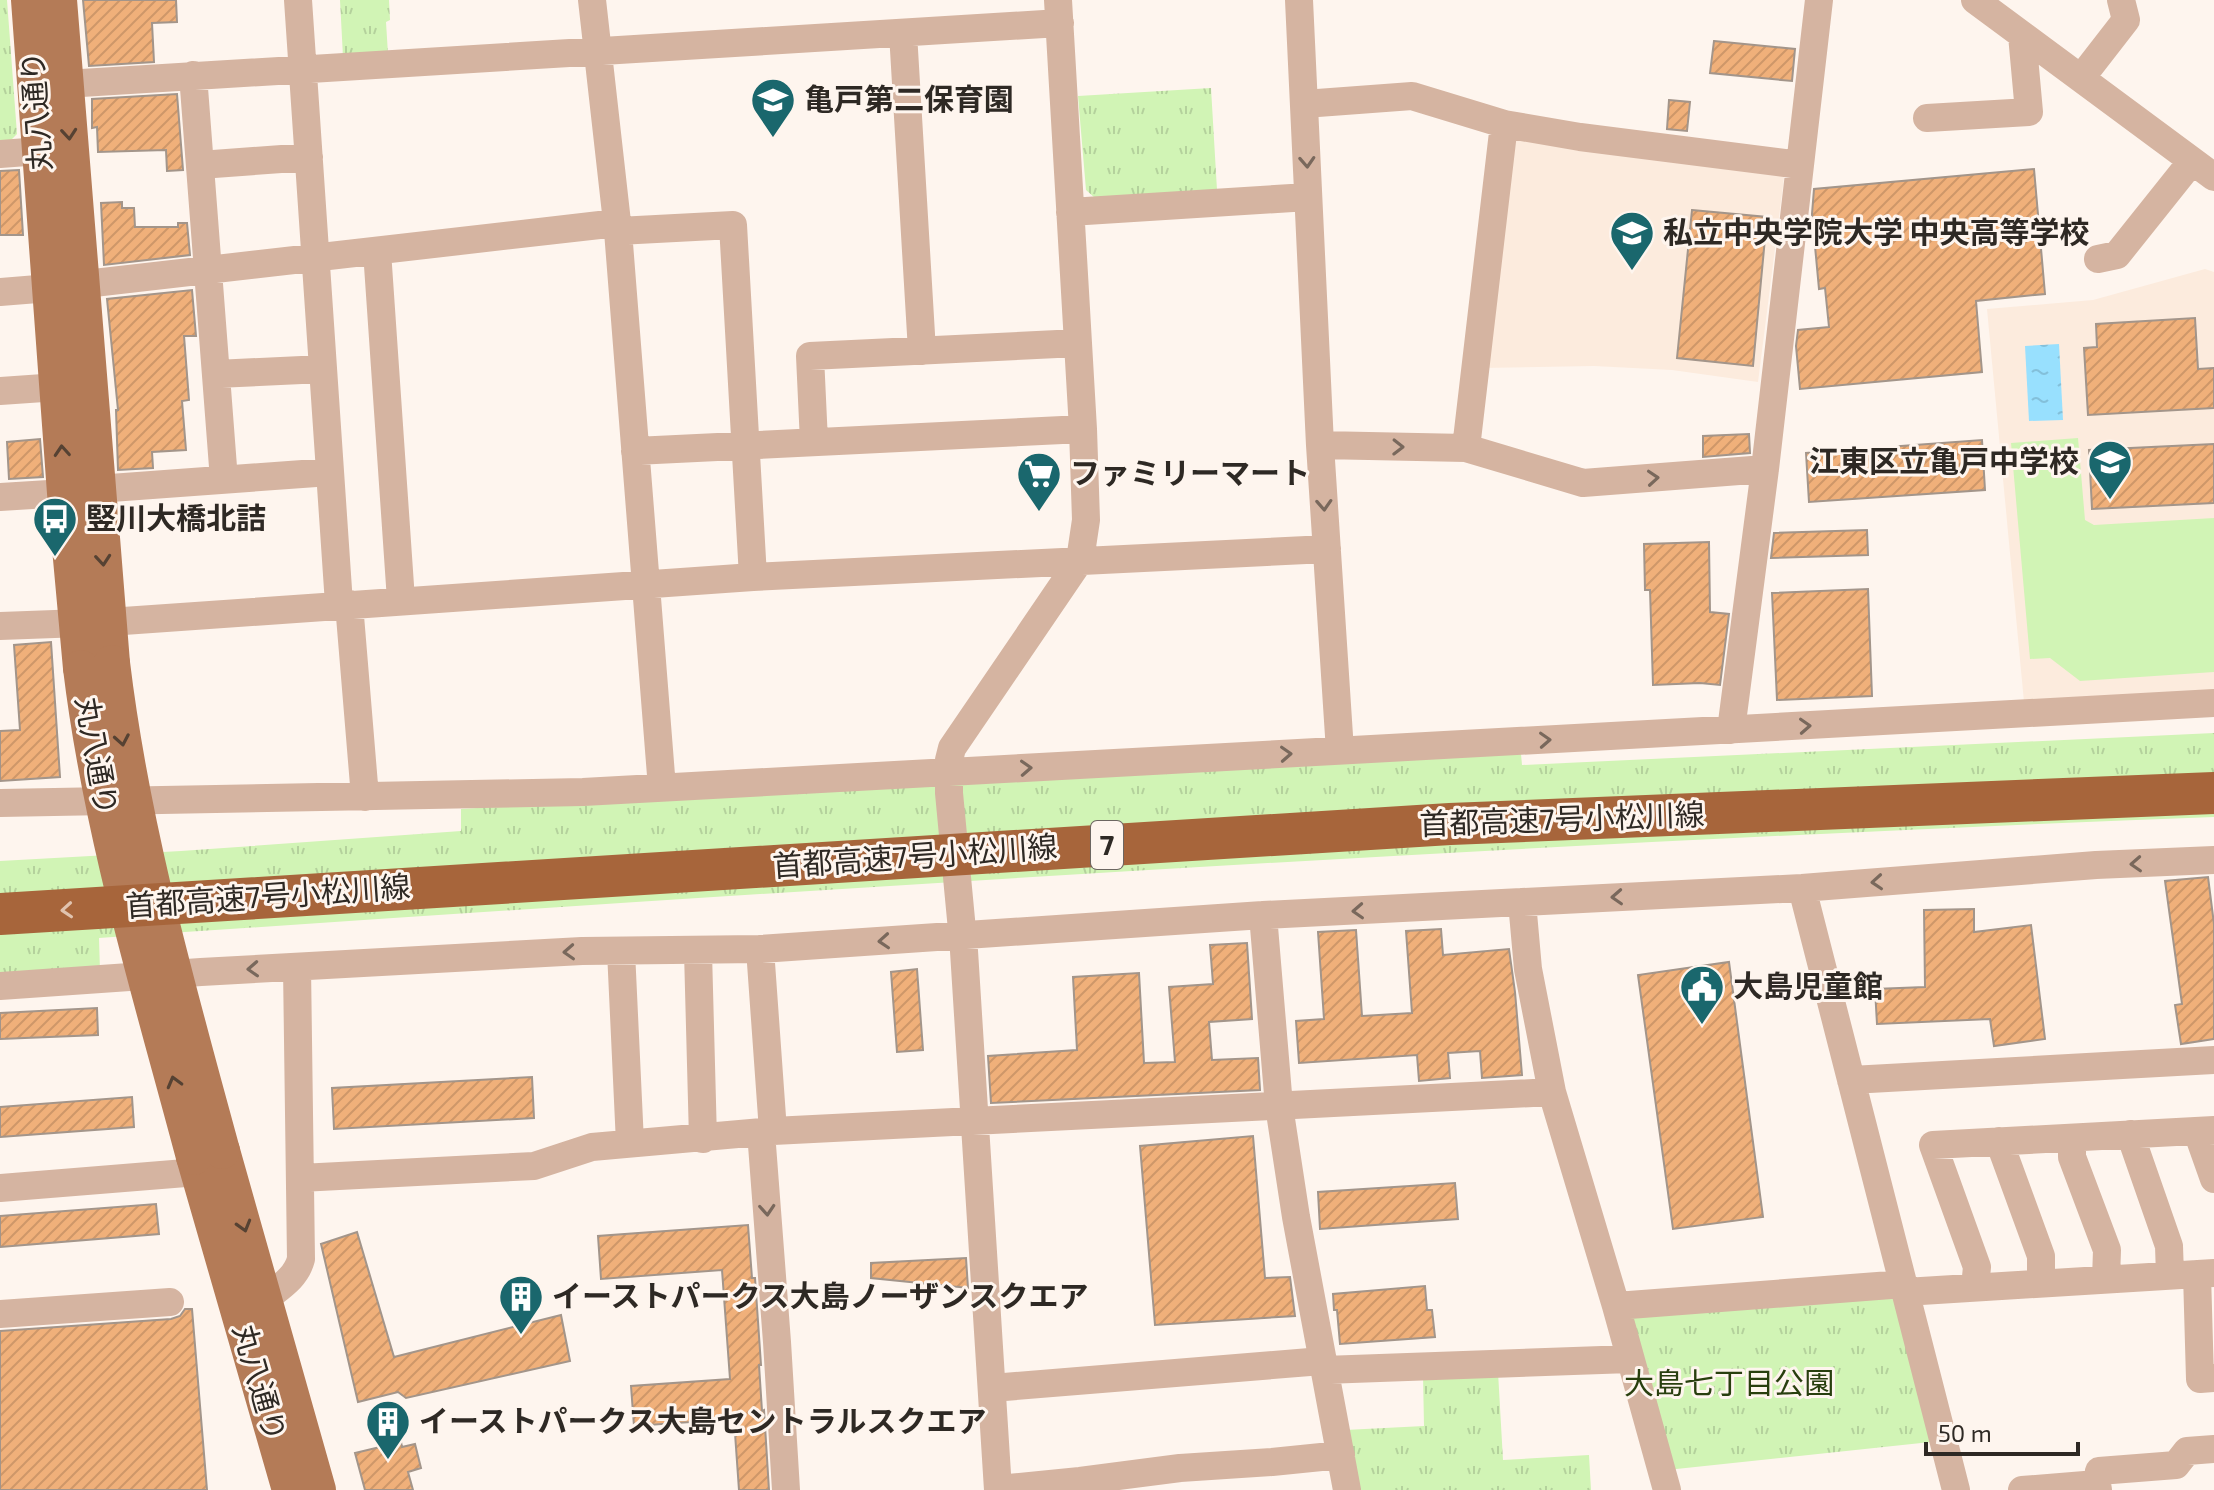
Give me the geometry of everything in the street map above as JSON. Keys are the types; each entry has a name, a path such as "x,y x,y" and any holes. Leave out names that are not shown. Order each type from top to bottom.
{"highway":[{"name":"首都高速7号小松川線","path":"0,886 1433,800 2214,768"},
{"name":"首都高速7号小松川線","path":"0,914 1450,824 2214,793"}],"main road":[{"name":"丸八通り","path":"29,0 40,151 66,286 58,387 81,491"},
{"name":"丸八通り","path":"59,0 65,84 66,286 96,665 120,731 205,1160 290,1490"},
{"name":"丸八通り","path":"205,1160 265,1299 318,1490"}],"street":[{"path":"298,0 330,472 365,797"},
{"path":"592,0 617,227 662,788"},
{"path":"1299,0 1320,445 1340,751"},
{"path":"1731,730 1765,469 1819,0"},
{"path":"1975,0 2203,169 2117,255 2098,259"},
{"path":"2081,78 2126,20 2121,0"},
{"path":"65,84 903,33 1059,12 1086,520 1080,560 952,748 948,772 975,1121 998,1489 1180,1468 1341,1455"},
{"path":"903,33 922,351"},
{"path":"1927,118 2029,112 2022,35"},
{"path":"193,75 224,480"},
{"path":"1304,104 1412,96 1504,124 1580,137 1800,165"},
{"path":"1466,448 1504,124"},
{"path":"0,154 40,151"},
{"path":"200,165 309,157"},
{"path":"1070,212 1308,197"},
{"path":"0,292 617,227 733,225 753,577"},
{"path":"377,251 401,600"},
{"path":"814,442 810,356 1078,343"},
{"path":"216,374 323,369"},
{"path":"0,391 58,387"},
{"path":"635,451 1083,429"},
{"path":"1320,445 1466,448 1583,483 1765,469"},
{"path":"0,497 330,472"},
{"path":"0,626 646,583 1327,549"},
{"path":"0,803 662,788 2214,703"},
{"path":"0,986 582,951 760,949 1263,915 1802,888 2096,865 2214,860"},
{"path":"1802,888 1956,1490"},
{"path":"1522,902 1528,969 1552,1092 1667,1490"},
{"path":"1263,915 1279,1106 1296,1217 1347,1490"},
{"path":"760,949 786,1490"},
{"path":"621,951 630,1143"},
{"path":"698,952 703,1139"},
{"path":"265,1299 289,1281 298,1270 301,1259 297,967"},
{"path":"1851,1080 2214,1060"},
{"path":"300,1178 534,1166 592,1147 767,1132 1552,1092"},
{"path":"1975,1287 1977,1267 1933,1145 2205,1131 2214,1179"},
{"path":"2130,1134 2169,1246 2194,1274 2200,1379 2214,1378"},
{"path":"2072,1138 2072,1157 2107,1250 2106,1279"},
{"path":"1999,1141 2041,1256 2041,1283"},
{"path":"0,1188 205,1160"},
{"path":"1616,1306 2194,1274"},
{"path":"0,1314 170,1302"},
{"path":"992,1388 1323,1366 1630,1359"},
{"path":"2022,1490 2098,1487 2099,1471 2176,1465 2187,1451 2214,1449"}],"shaded area":[{"name":"私立中央学院大学 中央高等学校","path":"1508,136 1780,171 1784,178 1758,382 1672,370 1594,366 1481,368"},
{"name":"江東区立亀戸中学校","path":"2205,269 2214,272 2214,694 2024,702 1987,309 2093,300"}],"green space":[{"path":"0,0 7,0 17,134 8,143 0,143"},
{"path":"340,0 389,0 390,20 386,22 388,54 343,57"},
{"path":"1211,88 1217,190 1095,198 1086,190 1078,96"},
{"path":"2078,438 2085,520 2094,525 2214,518 2214,672 2080,681 2050,658 2030,659 2011,443"},
{"path":"2214,733 2214,817 1420,854 99,938 100,971 0,979 0,861 461,831 461,809 1521,754 1522,765"},
{"name":"大島七丁目公園","path":"1903,1296 1940,1441 1667,1470 1628,1310"},
{"path":"1498,1372 1503,1460 1589,1455 1591,1490 1357,1490 1345,1430 1424,1426 1423,1375"}],"water":[{"path":"2059,344 2063,420 2029,421 2025,346"}],"building":[{"path":"83,0 176,0 177,22 152,23 154,62 89,66"},
{"path":"1714,41 1795,49 1792,81 1710,73"},
{"path":"177,94 183,170 167,171 166,150 98,152 97,127 92,128 92,99"},
{"path":"1669,100 1690,102 1687,131 1667,129"},
{"path":"2034,169 2045,294 1976,301 1982,372 1800,389 1796,346 1798,330 1829,327 1825,288 1819,289 1812,214 1814,189"},
{"path":"19,170 23,235 0,235 0,171"},
{"path":"122,202 122,208 134,208 135,227 178,227 178,223 187,223 190,255 104,265 101,203"},
{"path":"1692,210 1767,217 1753,366 1677,358"},
{"path":"192,290 196,336 184,336 189,400 182,401 186,450 152,452 153,468 118,470 118,410 107,299"},
{"path":"2195,318 2198,369 2214,368 2214,408 2088,415 2084,348 2097,347 2096,324"},
{"path":"1749,434 1750,453 1703,457 1703,436"},
{"path":"40,439 43,477 9,479 7,442"},
{"path":"1982,440 1985,490 1809,502 1806,453"},
{"path":"2214,444 2214,503 2092,509 2089,450"},
{"path":"1867,530 1868,555 1771,558 1774,533"},
{"path":"1709,542 1710,612 1729,614 1720,685 1653,685 1650,590 1645,590 1644,544"},
{"path":"1868,589 1872,696 1777,700 1772,593"},
{"path":"51,642 60,777 0,781 0,731 20,730 14,645"},
{"path":"2208,877 2214,924 2214,1039 2181,1044 2175,1005 2182,1004 2165,881"},
{"path":"1974,909 1974,932 2031,925 2045,1039 1994,1046 1990,1019 1877,1024 1875,989 1925,987 1924,910"},
{"path":"1441,929 1443,955 1509,949 1522,1075 1482,1078 1480,1051 1448,1053 1450,1078 1419,1081 1417,1055 1299,1063 1296,1021 1324,1019 1318,932 1356,930 1362,1016 1412,1013 1406,931"},
{"path":"1247,943 1252,1019 1209,1022 1212,1060 1258,1058 1260,1090 991,1103 988,1056 1077,1050 1073,977 1139,973 1144,1063 1175,1062 1169,987 1213,984 1210,945"},
{"path":"1729,962 1763,1217 1673,1229 1638,975"},
{"path":"917,969 923,1050 897,1052 891,972"},
{"path":"97,1008 98,1035 0,1039 0,1013"},
{"path":"532,1077 534,1118 334,1129 332,1088"},
{"path":"132,1097 134,1127 0,1137 0,1107"},
{"path":"1253,1136 1265,1278 1290,1277 1295,1316 1155,1325 1140,1146"},
{"path":"1455,1183 1458,1219 1320,1229 1318,1192"},
{"path":"156,1204 159,1234 0,1247 0,1216"},
{"path":"748,1225 752,1278 755,1278 769,1490 739,1490 734,1419 634,1426 631,1386 730,1379 722,1270 601,1279 598,1236"},
{"name":"イーストパークス大島ノーザンスクエア","path":"357,1232 394,1357 561,1315 570,1361 406,1398 398,1392 358,1402 321,1244"},
{"path":"966,1258 968,1288 871,1278 871,1263"},
{"path":"1425,1286 1427,1310 1432,1310 1435,1337 1340,1344 1333,1294"},
{"path":"185,1309 192,1309 207,1490 0,1490 0,1331 171,1319 180,1316"},
{"name":"イーストパークス大島セントラルスクエア","path":"401,1442 402,1447 415,1444 421,1468 408,1472 413,1490 365,1490 355,1453"}],"place":[{"name":"亀戸第二保育園","path":"773,139"},
{"name":"私立中央学院大学 中央高等学校","path":"1632,272"},
{"name":"江東区立亀戸中学校","path":"2110,501"},
{"name":"ファミリーマート","path":"1039,513"},
{"name":"竪川大橋北詰","path":"55,558"},
{"name":"大島児童館","path":"1702,1026"},
{"name":"イーストパークス大島ノーザンスクエア","path":"521,1336"},
{"name":"イーストパークス大島セントラルスクエア","path":"388,1461"}]}
